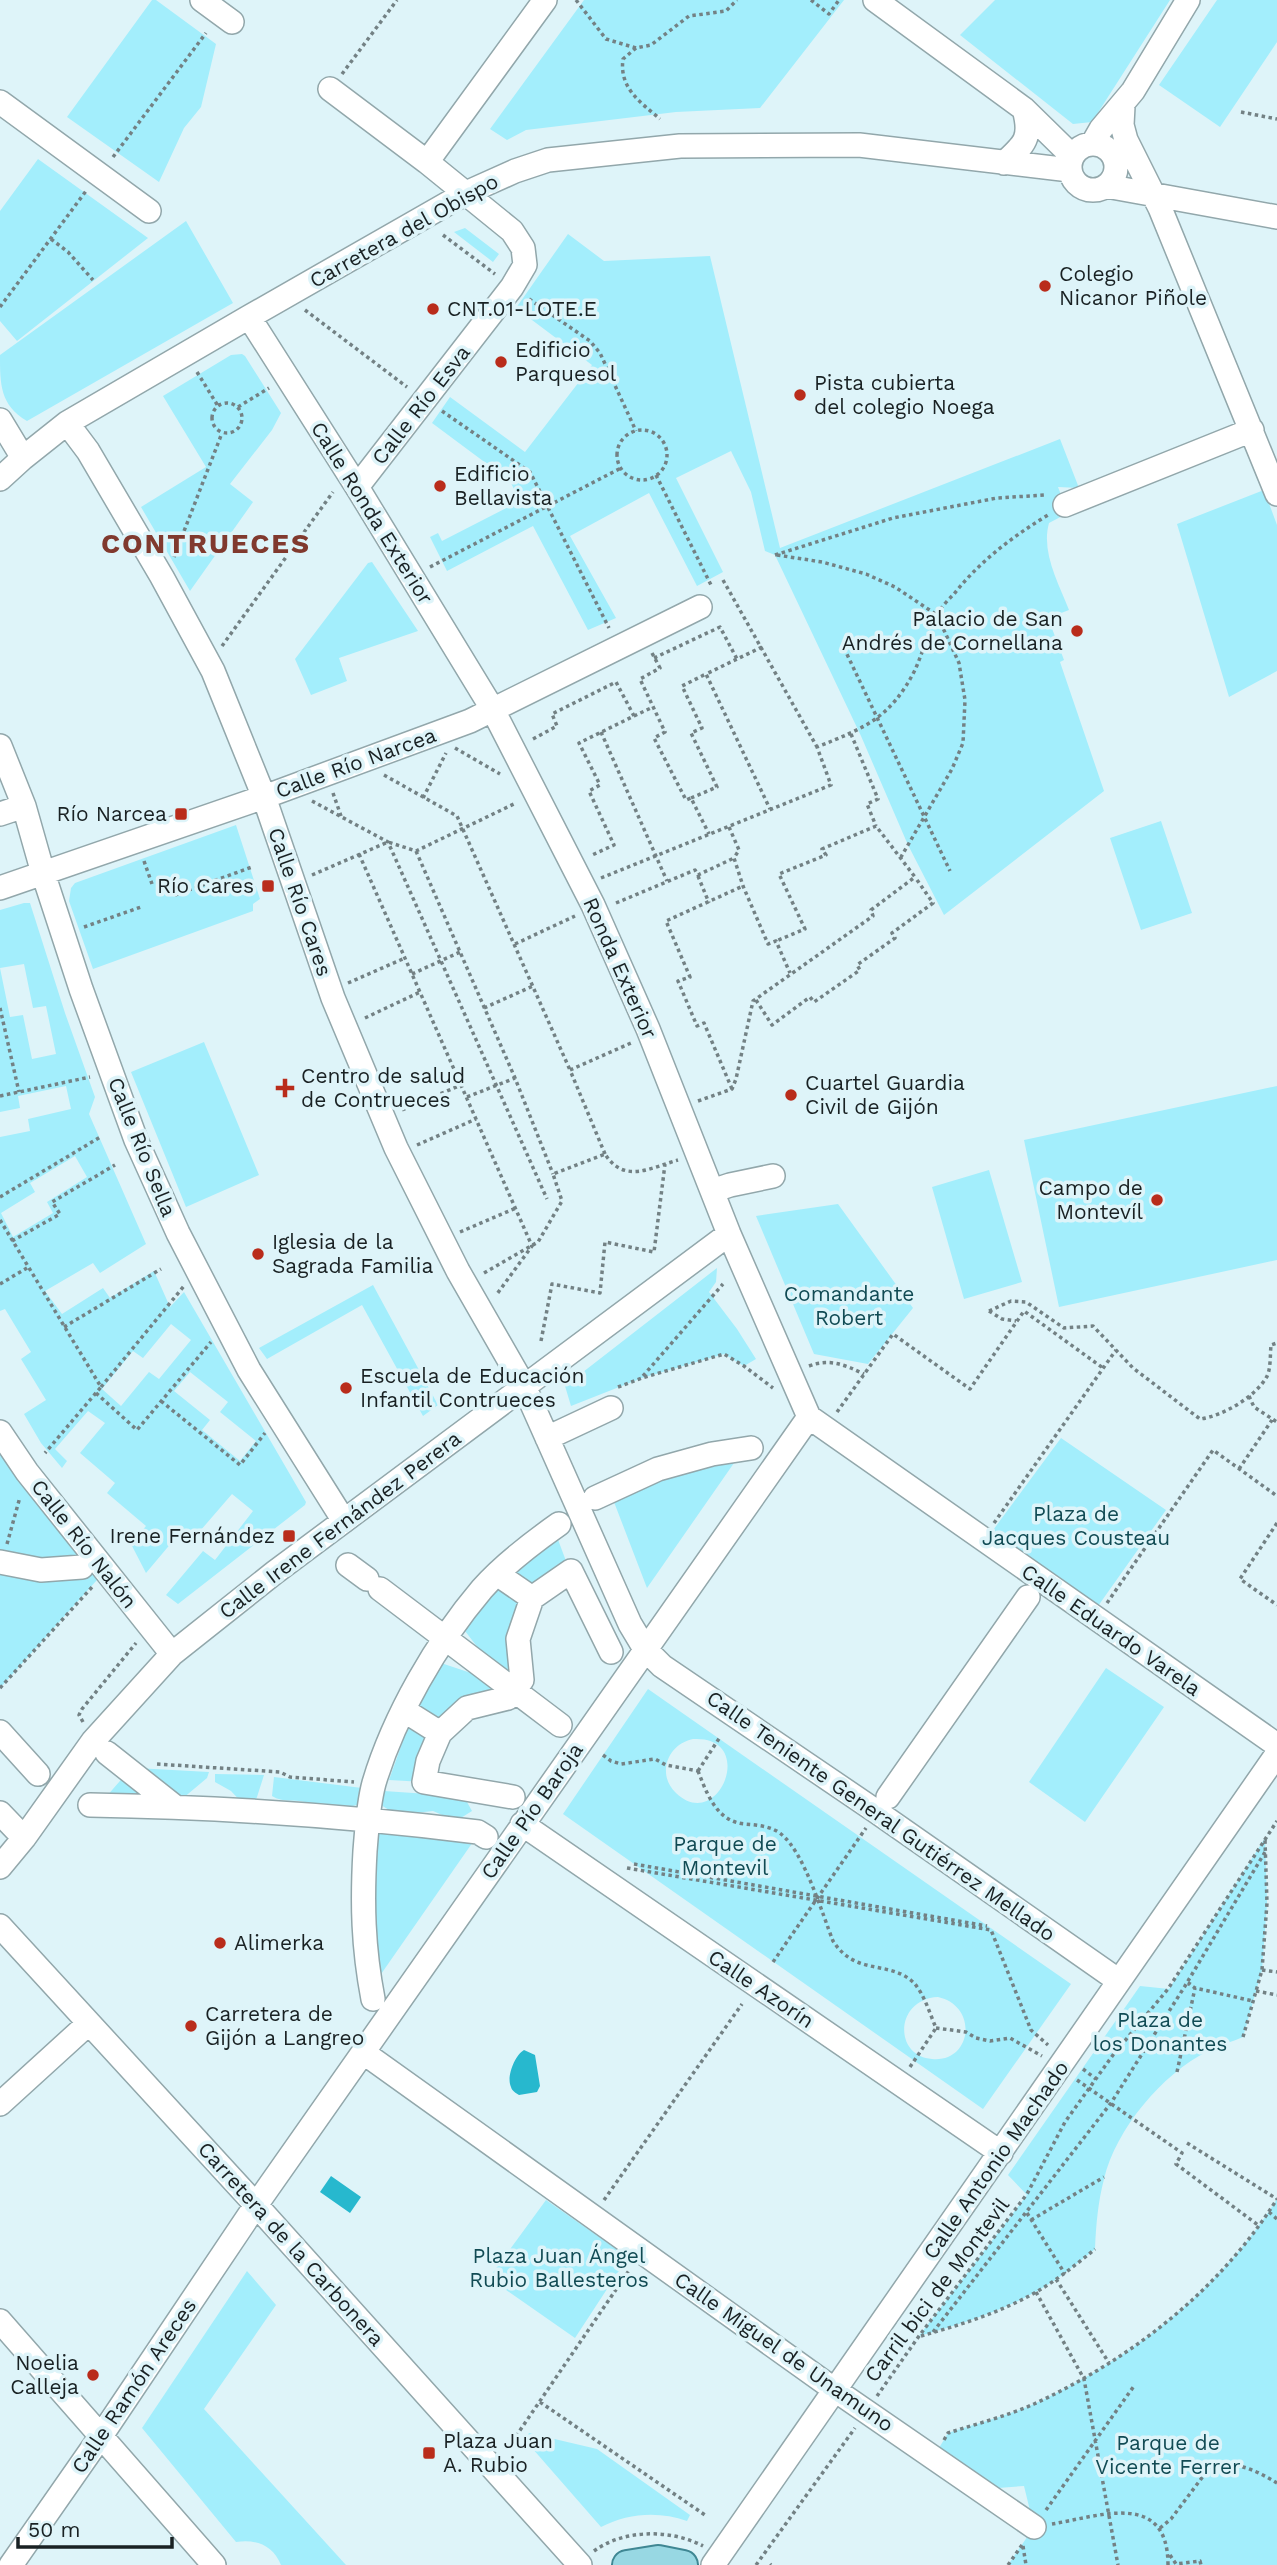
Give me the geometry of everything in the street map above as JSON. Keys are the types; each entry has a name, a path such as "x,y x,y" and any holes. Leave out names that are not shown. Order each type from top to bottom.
{"main road":[{"path":"627,2565 658,2560 683,2565"}],"street":[{"path":"202,0 232,22"},
{"path":"427,162 545,0"},
{"path":"875,0 1024,110 1071,163"},
{"path":"1093,143 1101,129 1123,106 1188,0"},
{"path":"336,82 466,193"},
{"path":"0,102 149,211"},
{"path":"1106,186 1115,174 1123,106"},
{"path":"1004,163 1023,145 1030,128 1024,110"},
{"path":"1277,217 1149,184 1106,186 1091,190 1083,188 1072,177 1071,163 1082,146 1093,143 1119,153 1149,184 1277,494"},
{"name":"Carretera del Obispo","path":"0,479 67,423 248,317 466,193 515,171 548,160 680,146 859,145 1004,163 1071,163"},
{"name":"Calle Río Esva","path":"357,488 512,287 525,265 523,248 518,238 466,193"},
{"name":"Calle Ronda Exterior","path":"248,317 493,710"},
{"path":"0,420 23,458"},
{"name":"Calle Río Cares","path":"67,423 88,452 162,577 206,660 264,797 333,998 396,1148 458,1271 524,1387 547,1438"},
{"path":"1065,505 1252,430"},
{"name":"Calle Río Narcea","path":"0,888 264,797 470,721 700,607"},
{"name":"Ronda Exterior","path":"493,710 593,905 648,1029 729,1234 809,1417"},
{"name":"Calle Río Sella","path":"0,746 24,806 81,989 136,1140 178,1233 249,1370 344,1521"},
{"path":"0,814 24,806"},
{"path":"712,1191 773,1176"},
{"name":"Calle Irene Fernández Perera","path":"0,1867 93,1741 172,1654 344,1521 729,1234"},
{"path":"547,1438 609,1400"},
{"name":"Calle Pío Baroja","path":"256,2205 809,1417"},
{"name":"Calle Eduardo Varela","path":"809,1417 1277,1745"},
{"name":"Calle Río Nalón","path":"0,1432 34,1481 172,1654"},
{"name":"Calle Teniente General Gutiérrez Mellado","path":"547,1438 630,1624 645,1649 662,1666 883,1804 1119,1981"},
{"path":"595,1498 658,1469 712,1454 751,1448"},
{"path":"373,1999 365,1955 362,1914 367,1818 387,1747 426,1667 482,1589 559,1524"},
{"path":"1,1563 89,1575"},
{"path":"348,1565 561,1725"},
{"path":"513,1797 424,1782 428,1761 440,1733 467,1708 508,1698 522,1680 518,1639 532,1598 571,1571 611,1652"},
{"path":"497,1574 532,1598"},
{"path":"883,1804 1028,1597"},
{"path":"405,1711 440,1733"},
{"path":"0,1732 38,1774"},
{"path":"107,1754 174,1806"},
{"name":"Calle Antonio Machado","path":"713,2565 1277,1754"},
{"path":"90,1805 174,1806 367,1818 478,1832 486,1837"},
{"path":"0,1813 24,1838"},
{"name":"Calle Azorín","path":"522,1824 1001,2153"},
{"name":"Carretera de la Carbonera","path":"0,1926 580,2565"},
{"path":"0,2104 89,2023"},
{"name":"Calle Miguel de Unamuno","path":"364,2053 867,2411 1028,2535"},
{"name":"Calle Ramón Areces","path":"10,2565 101,2436 256,2205"},
{"path":"0,2321 214,2565"}],"path":[{"path":"336,82 397,0"},
{"path":"576,0 606,38 636,48"},
{"path":"660,119 633,97 624,81 623,59 636,48 650,45 689,16 726,11 737,0"},
{"path":"811,0 829,14 839,0"},
{"path":"113,157 206,33"},
{"path":"1241,112 1277,119"},
{"path":"0,307 87,190"},
{"path":"443,235 495,274"},
{"path":"51,239 93,280"},
{"path":"521,294 590,341 600,353 636,430"},
{"path":"305,310 412,390"},
{"path":"197,371 218,405"},
{"path":"237,407 269,388"},
{"path":"228,403 237,407 242,416 240,426 232,433 222,433 215,427 211,418 218,405 228,403"},
{"path":"439,409 530,472 612,633"},
{"path":"636,430 657,435 665,447 666,461 656,475 644,480 635,479 621,468 617,455 622,439 636,430"},
{"path":"171,566 222,433"},
{"path":"428,569 621,468"},
{"path":"656,475 711,586"},
{"path":"217,652 333,492"},
{"path":"817,747 878,719 914,672 937,615 968,576 1003,544 1065,505 1051,494 997,498 893,518 775,555 822,562 866,574 895,587 937,615 959,663 965,701 963,743 952,769 900,858"},
{"path":"596,880 831,785 817,747 723,580"},
{"path":"654,658 720,626 737,659"},
{"path":"651,652 660,668 640,679 665,732 654,738 686,800 718,787 691,733 702,728 682,687 762,648"},
{"path":"844,648 926,815 950,871"},
{"path":"706,674 770,809"},
{"path":"528,742 557,726 552,714 616,682 634,716"},
{"path":"583,860 614,845 589,790 600,785 579,743 653,707"},
{"path":"601,732 667,881"},
{"path":"755,999 772,1025 810,998 814,1002 860,970 857,965 895,938 892,933 933,903 876,826 867,804 878,799 851,733"},
{"path":"423,799 450,746 505,777"},
{"path":"378,772 457,816 612,1165 622,1171 639,1171 678,1160"},
{"path":"331,788 342,818"},
{"path":"305,798 388,842 416,852 515,1078 553,1174 562,1201 538,1242 478,1276"},
{"path":"691,798 709,834"},
{"path":"416,852 518,802"},
{"path":"734,858 768,944 805,929 779,874 826,855 822,849 876,826"},
{"path":"698,875 734,858 739,850 729,827"},
{"path":"304,878 388,842"},
{"path":"388,842 547,1199"},
{"path":"359,854 532,1246"},
{"path":"142,856 152,884"},
{"path":"175,895 252,867"},
{"path":"607,907 695,870 709,903"},
{"path":"693,1103 732,1089 753,1001 873,916 871,910 915,877"},
{"path":"732,1089 704,1023 697,1026 678,982 690,977 666,921 743,886"},
{"path":"74,931 141,907"},
{"path":"515,944 575,916"},
{"path":"776,940 790,973"},
{"path":"412,974 460,952"},
{"path":"343,986 405,958"},
{"path":"484,1008 533,986"},
{"path":"357,1021 420,992"},
{"path":"0,1008 19,1092"},
{"path":"570,1070 631,1044"},
{"path":"0,1096 95,1076"},
{"path":"467,1097 515,1078"},
{"path":"397,1113 461,1085"},
{"path":"411,1147 476,1119"},
{"path":"0,1196 102,1136"},
{"path":"553,1174 606,1154"},
{"path":"541,1341 552,1284 600,1293 605,1242 654,1252 665,1164"},
{"path":"12,1241 60,1214 52,1202 115,1165"},
{"path":"455,1234 516,1208"},
{"path":"0,1220 101,1387"},
{"path":"492,1301 532,1246"},
{"path":"0,1284 27,1268"},
{"path":"64,1327 161,1269"},
{"path":"45,1453 185,1284"},
{"path":"609,1400 642,1378 723,1284"},
{"path":"1017,1321 1002,1319 989,1311 1011,1301 1026,1302 1065,1328 1093,1326 1133,1368 1200,1419 1211,1418 1249,1396 1268,1377 1271,1345 1277,1343"},
{"path":"836,1414 893,1334 970,1389 1024,1311 1103,1368"},
{"path":"96,1393 137,1430 214,1338"},
{"path":"993,1525 1116,1350"},
{"path":"642,1378 724,1354 775,1389"},
{"path":"807,1367 822,1361 843,1363 864,1374"},
{"path":"1239,1469 1274,1421 1254,1407 1249,1396"},
{"path":"161,1401 240,1465 267,1430"},
{"path":"1106,1604 1213,1450 1277,1496"},
{"path":"1,1563 23,1489"},
{"path":"1277,1523 1240,1579 1277,1605"},
{"path":"0,1688 89,1575"},
{"path":"698,1771 720,1737"},
{"path":"603,1755 611,1761 621,1763 655,1759 666,1765 698,1771"},
{"path":"698,1771 710,1799 720,1813 738,1824 761,1826 780,1833 794,1847 833,1941 841,1952 857,1963 895,1972 914,1983 936,2028"},
{"path":"773,1962 883,1804"},
{"name":"Carril bici de Montevil","path":"756,2565 919,2336 1027,2194 1065,2122 1113,2055 1168,1989 1277,1821"},
{"path":"1243,2037 1262,1970 1267,1903 1265,1838"},
{"path":"933,2332 1111,2103 1265,1852"},
{"path":"634,1864 987,1926"},
{"path":"1195,1970 1189,1984 1195,1988 1254,2001"},
{"path":"1262,1970 1277,1972"},
{"path":"1177,2072 1195,1988"},
{"path":"1256,1991 1277,1996"},
{"path":"604,2200 742,2004"},
{"path":"898,2082 936,2028"},
{"path":"936,2028 966,2032 976,2038 990,2041 1010,2038 1027,2046 1182,2153 1176,2164 1258,2225"},
{"path":"939,2448 948,2433 1031,2405 1084,2379 1137,2346 1192,2301 1233,2258 1277,2199 1187,2143"},
{"path":"1031,2220 1104,2177"},
{"path":"1269,2212 1277,2219"},
{"path":"1027,2213 1065,2274"},
{"path":"919,2336 966,2323 1036,2292 1065,2274 1095,2249"},
{"path":"512,2442 630,2269"},
{"path":"1056,2279 1109,2363"},
{"path":"1036,2292 1084,2379 1118,2565"},
{"path":"1026,2565 1028,2535 1134,2386"},
{"path":"541,2402 705,2515"},
{"path":"1160,2528 1171,2519 1210,2467 1232,2465 1255,2470 1277,2483"},
{"path":"1028,2535 1109,2514 1132,2512 1142,2515 1160,2528 1172,2561 1176,2564 1200,2561 1201,2565"},
{"path":"1168,2551 1168,2565"}],"green space":[{"path":"152,0 156,0 216,44 201,107 184,128 159,182 67,117"},
{"path":"584,0 844,0 760,108 676,112 526,130 507,140 490,129"},
{"path":"995,0 1170,0 1092,122 1073,124 960,35"},
{"path":"1217,0 1277,0 1277,42 1220,127 1159,85"},
{"path":"38,159 148,238 17,341 0,321 0,211"},
{"path":"186,221 233,303 27,421 18,415 3,393 0,355"},
{"path":"465,228 499,254 493,262 454,232"},
{"path":"568,234 604,261 710,256 780,548 1060,439 1079,488 1058,487 1068,513 1049,523 1049,556 1069,610 1048,618 1064,660 1060,662 1104,791 944,915 908,845 861,736 775,555 765,551 751,492 731,451 676,478 723,572 697,586 649,493 570,536 616,618 588,630 533,526 447,571 430,537 438,533 442,541 520,501 510,481 432,423 450,397 525,452 592,365 516,308"},
{"path":"242,354 281,413 272,430 230,484 253,502 190,591 141,507 206,467 163,396 231,355"},
{"path":"1264,490 1277,525 1277,671 1229,697 1177,524"},
{"path":"372,562 418,631 339,658 347,681 311,695 295,659 368,563"},
{"path":"1161,821 1192,913 1141,930 1110,838"},
{"path":"236,825 260,899 253,904 253,911 93,969 69,901 71,888 75,883"},
{"path":"30,903 95,1097 89,1114 146,1244 100,1273 93,1263 45,1291 62,1314 103,1288 110,1298 154,1271 170,1307 184,1292 306,1502 178,1604 166,1595 203,1551 215,1560 253,1511 232,1494 194,1538 183,1529 146,1573 131,1544 146,1526 107,1493 115,1483 80,1453 105,1423 88,1411 55,1449 67,1461 62,1468 41,1443 24,1414 46,1400 21,1359 31,1352 5,1309 0,1311 0,1137 30,1131 28,1119 71,1109 66,1086 18,1096 20,1108 0,1112 0,968 0,910","holes":["24,964 33,1008 46,1006 56,1054 32,1059 23,1015 10,1017 0,968","75,1156 87,1177 47,1202 53,1213 13,1237 1,1213 35,1192 30,1183","171,1324 191,1340 159,1379 149,1372 121,1406 102,1389 133,1351 143,1358","190,1372 228,1402 220,1412 256,1441 240,1461 202,1430 210,1420 174,1391"]},
{"path":"204,1042 259,1175 186,1207 131,1072"},
{"name":"Campo de Montevíl","path":"1277,1086 1277,1260 1059,1307 1024,1140"},
{"path":"989,1170 1022,1282 964,1299 932,1187"},
{"name":"Comandante Robert","path":"838,1204 913,1308 868,1364 814,1354 756,1216"},
{"path":"717,1268 716,1282 709,1292 756,1359 744,1366 724,1354 642,1378 571,1406 565,1386"},
{"path":"373,1285 438,1405 423,1416 362,1305 267,1359 259,1348"},
{"path":"0,1432 105,1571 0,1688"},
{"name":"Plaza de Jacques Cousteau","path":"1061,1438 1166,1510 1091,1616 985,1541"},
{"path":"734,1463 647,1588 614,1502 687,1472"},
{"path":"557,1537 569,1569 533,1594 511,1677 482,1653 465,1631 484,1604 506,1580"},
{"path":"441,1663 504,1684 441,1726 414,1713"},
{"path":"1106,1668 1164,1707 1085,1822 1029,1782"},
{"name":"Parque de Montevil","path":"648,1689 1071,1984 983,2109 563,1814","holes":["693,1739 713,1742 724,1752 728,1765 725,1780 717,1793 706,1801 692,1802 676,1793 667,1777 666,1769 671,1753 684,1742","938,1997 951,2002 960,2011 965,2022 965,2033 956,2052 945,2058 932,2059 919,2056 910,2048 905,2039 904,2028 913,2007 924,2000"]},
{"path":"410,1721 438,1738 424,1782 389,1780"},
{"path":"136,1768 209,1772 207,1778 182,1799"},
{"path":"126,1774 156,1798 106,1797"},
{"path":"215,1774 264,1775 253,1805 245,1806 231,1791 215,1782"},
{"path":"274,1777 370,1789 366,1804 330,1809 272,1796"},
{"path":"384,1791 457,1796 467,1802 472,1811 456,1821 433,1811 397,1815 381,1805"},
{"path":"378,1832 475,1839 379,1977 374,1931"},
{"name":"Plaza de los Donantes","path":"1265,1838 1267,1903 1262,1970 1243,2037 1191,2061 1158,2088 1130,2123 1110,2160 1104,2179 1095,2249 1067,2272 1023,2299 979,2317 919,2336 1027,2195 1008,2175 1140,1986 1169,1989"},
{"name":"Parque de Vicente Ferrer","path":"1277,2199 1277,2565 1008,2565 1034,2527 1024,2486 998,2488 939,2448 948,2433 1034,2404 1105,2366 1138,2343 1201,2292 1229,2263"},
{"name":"Plaza Juan Ángel Rubio Ballesteros","path":"546,2200 628,2257 575,2338 489,2278"},
{"path":"247,2271 276,2305 204,2409 346,2565 281,2565 269,2548 257,2543 236,2542 142,2428"},
{"path":"529,2433 597,2449 690,2515 687,2521 644,2515 611,2522 601,2527 525,2440"}],"shaded area":[{"path":"524,2050 535,2055 540,2086 537,2092 519,2095 514,2092 510,2078 515,2061"},
{"path":"331,2176 361,2197 350,2213 320,2192"}],"place":[{"name":"Colegio Nicanor Piñole","path":"1045,286"},
{"name":"CNT.01-LOTE.E","path":"433,309"},
{"name":"Edificio Parquesol","path":"501,362"},
{"name":"Pista cubierta del colegio Noega","path":"800,395"},
{"name":"Edificio Bellavista","path":"440,486"},
{"name":"Palacio de San Andrés de Cornellana","path":"1077,631"},
{"name":"Río Narcea","path":"181,814"},
{"name":"Río Cares","path":"268,886"},
{"name":"Centro de salud de Contrueces","path":"285,1088"},
{"name":"Cuartel Guardia Civil de Gijón","path":"791,1095"},
{"name":"Campo de Montevíl","path":"1157,1200"},
{"name":"Iglesia de la Sagrada Familia","path":"258,1254"},
{"name":"Escuela de Educación Infantil Contrueces","path":"346,1388"},
{"name":"Irene Fernández","path":"289,1536"},
{"name":"Alimerka","path":"220,1943"},
{"name":"Carretera de Gijón a Langreo","path":"191,2026"},
{"name":"Noelia Calleja","path":"93,2375"},
{"name":"Plaza Juan A. Rubio","path":"429,2453"}],"district":[{"name":"CONTRUECES","path":"206,543"}]}
